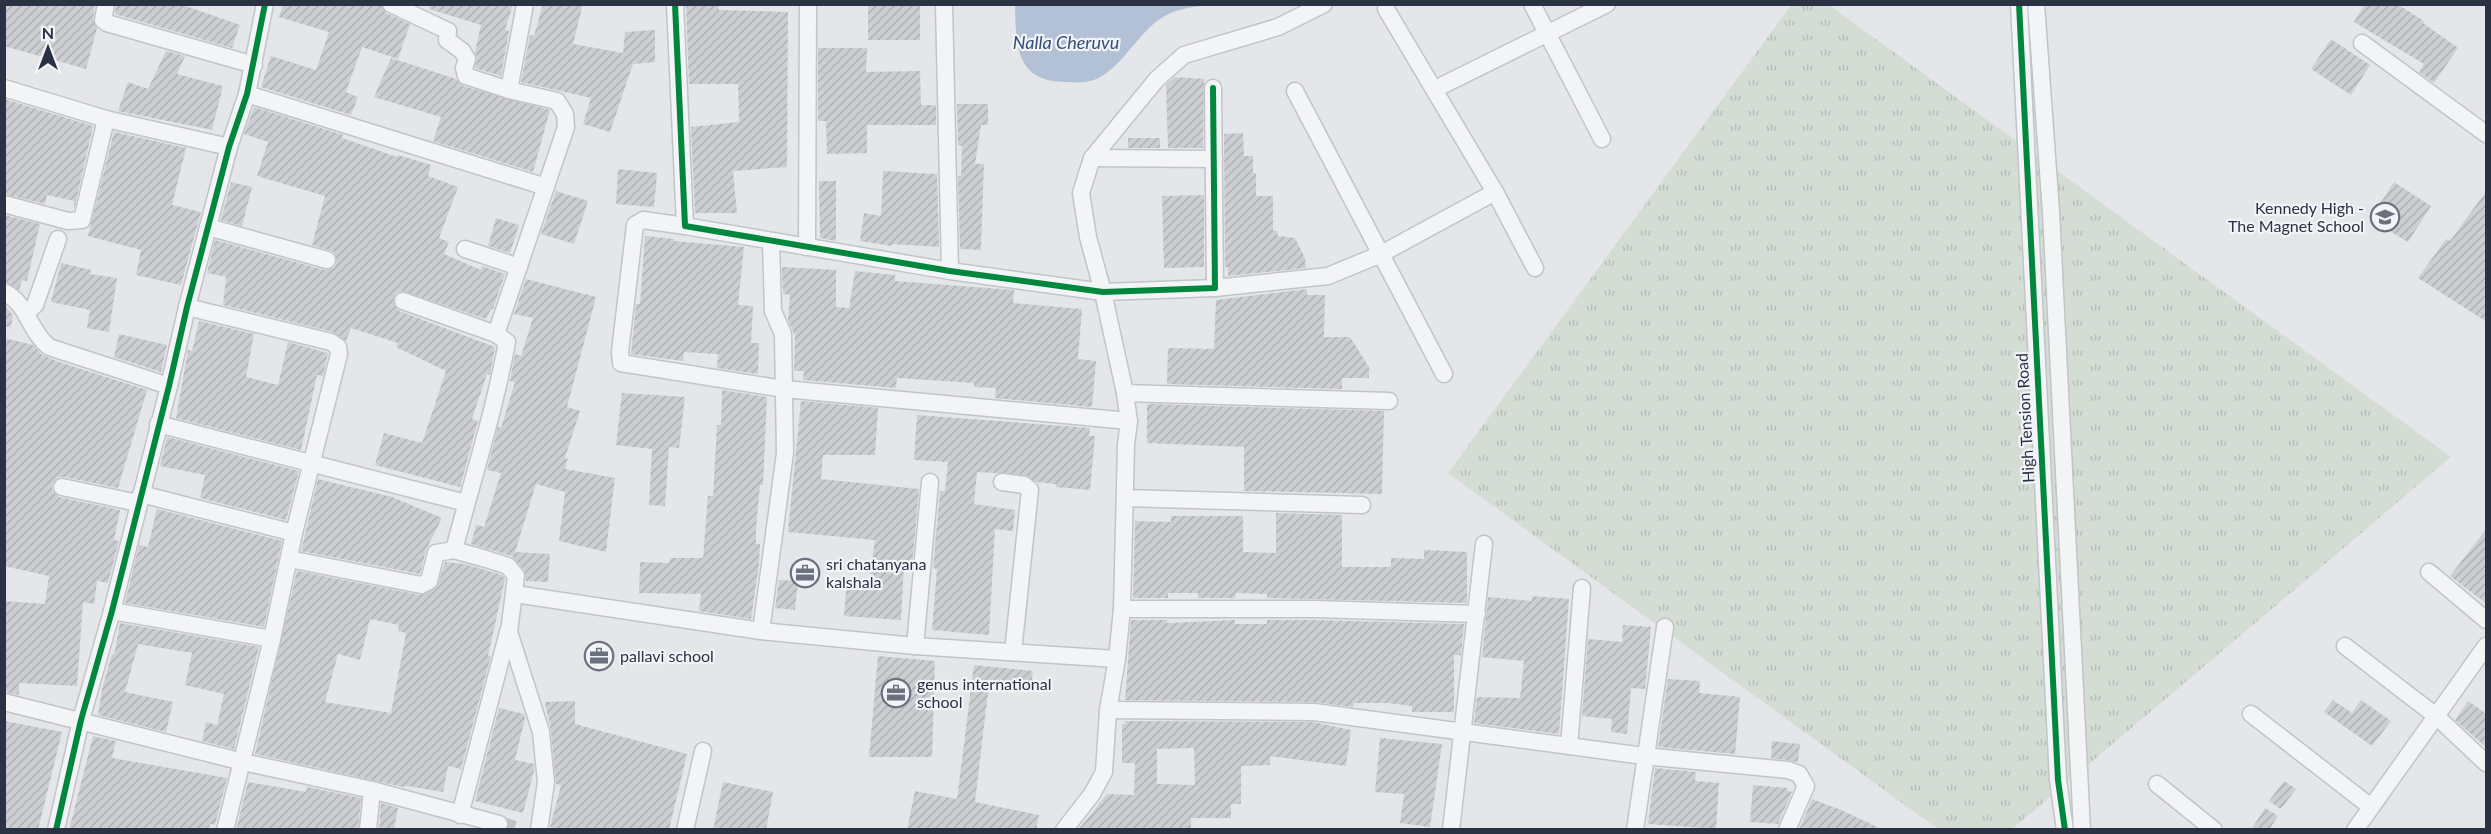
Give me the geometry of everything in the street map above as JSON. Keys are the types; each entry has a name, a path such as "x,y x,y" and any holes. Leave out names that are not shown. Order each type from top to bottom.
{"street":[{"path":"106,4 103,20 107,22 254,65"},
{"path":"56,830 81,720 112,611 187,307 229,147 247,94 265,4"},
{"path":"391,4 448,32 447,40 462,51 467,59 464,68 466,76 509,90 557,101 565,114 566,127 496,334"},
{"path":"509,90 525,4"},
{"path":"675,4 684,226"},
{"path":"807,247 808,4"},
{"path":"944,4 950,271"},
{"path":"1064,830 1092,794 1104,772 1108,710 1117,659 1122,609 1129,421 1103,292 1088,237 1081,193 1092,158 1157,79 1184,55 1278,27 1324,4"},
{"path":"1532,4 1602,139"},
{"path":"1435,89 1607,4"},
{"name":"High Tension Road","path":"2019,4 2058,780 2065,830"},
{"name":"High Tension Road","path":"2036,4 2044,111 2082,830"},
{"path":"1386,9 1495,192 1535,268"},
{"path":"2020,41 2039,42"},
{"path":"2362,43 2487,134"},
{"path":"4,88 55,106"},
{"path":"1214,88 1215,288"},
{"path":"1295,91 1444,374"},
{"path":"4,94 106,120 229,147"},
{"path":"247,94 546,187"},
{"path":"2023,111 2044,111"},
{"path":"4,204 68,221 82,220 106,120"},
{"path":"1092,158 1214,159"},
{"path":"1129,421 783,389 621,363 620,352 635,225 643,220 950,271 1103,292 1215,288 1328,276 1381,254 1495,192"},
{"path":"208,227 327,260"},
{"path":"26,313 35,305 58,239"},
{"path":"761,631 785,453 783,334 773,311 771,241"},
{"path":"465,249 519,267"},
{"path":"4,292 18,300 38,338 49,347 169,386"},
{"path":"403,301 496,334 507,342 487,439 466,503 454,550"},
{"path":"187,307 331,342 338,347 339,354 294,533 272,639 225,830"},
{"path":"1125,393 1389,401"},
{"path":"158,424 311,465 393,482 466,503"},
{"path":"915,646 930,482"},
{"path":"1002,482 1024,485 1030,490 1013,652"},
{"path":"62,487 140,499 294,533"},
{"path":"1125,498 1362,505"},
{"path":"1451,830 1484,544"},
{"path":"289,559 421,585 429,581 436,553 454,550 508,566 516,576 509,632 460,814"},
{"path":"2429,572 2487,620"},
{"path":"1569,746 1582,588"},
{"path":"515,594 761,631 915,646 1117,659"},
{"path":"1122,609 1316,609 1477,614"},
{"path":"112,611 272,639"},
{"path":"1635,830 1644,756 1665,627"},
{"path":"509,632 541,732 546,782 539,830"},
{"path":"2345,646 2436,716 2487,763"},
{"path":"2355,830 2487,646"},
{"path":"4,702 243,762 372,790 499,824"},
{"path":"1108,710 1314,712 1462,733 1799,774 1806,786 1787,830"},
{"path":"2251,714 2371,807"},
{"path":"685,830 703,751"},
{"path":"2157,784 2214,830"},
{"path":"368,830 372,790"}],"green space":[{"path":"1792,4 1829,5 2451,457 2011,830 1938,829 1448,473"}],"water":[{"name":"Nalla Cheruvu","path":"1015,4 1207,5 1168,14 1147,30 1120,61 1105,74 1091,81 1077,82 1049,80 1037,76 1028,68 1018,47"}],"building":[{"path":"4,4 95,4 93,19 97,28 86,69 4,46"},
{"path":"116,4 180,4 240,25 232,48 115,14"},
{"path":"283,4 381,4 386,13 410,24 398,59 362,47 346,92 358,97 351,115 261,87 271,56 316,70 329,32 279,17"},
{"path":"430,4 513,4 505,30 509,31 501,76 475,68 477,58 475,52 481,25 429,9"},
{"path":"543,4 583,4 573,44 623,53 625,32 655,30 655,62 633,64 610,132 583,124 591,98 521,82 530,35 534,36"},
{"path":"686,4 719,5 719,10 788,12 787,167 733,171 737,213 695,213 691,127 739,122 738,84 689,84"},
{"path":"868,4 920,4 920,40 868,40"},
{"path":"2365,4 2397,4 2424,21 2423,23 2458,48 2434,83 2419,72 2424,64 2354,22"},
{"path":"2331,39 2370,65 2351,95 2311,69"},
{"path":"818,48 867,48 866,72 920,71 921,105 936,105 936,125 867,125 867,153 827,154 826,121 818,121"},
{"path":"166,51 185,56 177,74 223,86 212,130 118,111 128,82 148,89"},
{"path":"391,58 456,79 463,86 550,110 533,172 433,141 441,117 374,97"},
{"path":"1175,77 1204,79 1203,148 1168,148 1166,85"},
{"path":"4,99 93,126 74,210 74,201 47,195 45,204 4,194"},
{"path":"957,104 988,104 988,125 981,125 975,164 984,164 981,250 960,249 958,176 961,176 962,146 958,145"},
{"path":"254,107 343,135 342,138 397,157 398,155 431,165 428,176 458,187 439,238 449,242 444,254 481,270 482,266 505,274 493,309 486,319 402,291 396,293 393,302 399,311 495,347 490,375 487,374 472,419 478,421 460,487 375,465 384,433 422,443 446,371 396,347 398,343 351,328 346,341 333,332 223,305 226,277 207,273 215,240 324,270 334,268 337,262 334,252 312,245 325,196 257,176 268,142 244,134"},
{"path":"114,132 186,148 172,205 201,212 181,285 136,275 141,250 88,236"},
{"path":"1243,133 1244,156 1253,156 1256,196 1273,196 1273,231 1277,231 1278,236 1295,238 1305,258 1306,268 1228,276 1228,267 1225,267 1224,134"},
{"path":"1128,138 1160,138 1160,148 1128,148"},
{"path":"618,169 657,173 654,207 616,204"},
{"path":"883,171 937,174 939,247 892,244 892,246 860,241 864,213 881,216"},
{"path":"819,181 836,181 836,241 820,238"},
{"path":"231,182 252,187 242,226 221,220"},
{"path":"2394,182 2431,206 2408,242 2370,219"},
{"path":"2487,190 2487,322 2418,278 2446,239 2450,241"},
{"path":"556,191 588,201 574,244 541,234"},
{"path":"1204,195 1204,267 1164,268 1162,196"},
{"path":"4,215 40,224 27,281 22,280 19,290 4,282"},
{"path":"496,218 519,225 510,253 488,246"},
{"path":"645,236 744,247 738,305 753,306 751,343 759,343 758,374 717,368 718,354 684,352 683,361 631,354 636,304 640,304"},
{"path":"61,263 91,270 90,274 117,278 109,332 87,328 90,310 51,302"},
{"path":"782,267 836,270 836,307 849,308 855,271 895,275 895,281 1014,290 1013,303 1082,309 1078,359 1096,361 1092,407 995,398 996,388 974,387 974,383 897,378 896,388 803,380 804,371 794,371 795,336 788,320 790,295 783,294"},
{"path":"526,279 596,297 567,407 580,411 565,458 568,459 565,469 615,478 606,552 559,541 565,492 536,484 515,552 550,554 548,582 526,581 524,570 512,556 471,544 476,525 484,527 501,473 487,470 498,427 501,428 515,382 510,381 515,354 521,356 533,318 514,314"},
{"path":"1307,289 1307,295 1325,295 1324,337 1350,337 1369,367 1369,378 1342,378 1342,389 1167,384 1168,348 1214,349 1216,300"},
{"path":"4,305 13,315 11,327 4,326"},
{"path":"199,321 254,334 246,377 278,385 288,342 328,353 323,376 317,375 301,450 176,418 188,350 192,351"},
{"path":"119,334 167,345 161,372 114,357"},
{"path":"4,338 33,345 42,355 59,362 147,390 118,488 64,477 58,477 52,484 52,491 59,497 120,510 114,540 119,541 108,583 97,581 94,604 83,602 77,686 19,683 19,695 4,692 4,601 45,604 49,576 4,566"},
{"path":"722,390 767,397 763,485 760,485 756,528 756,544 760,544 759,564 751,619 699,611 701,594 639,593 640,562 669,563 670,558 703,558 708,496 713,496 717,425 721,425"},
{"path":"622,393 685,397 679,448 669,447 665,506 649,505 652,449 616,445"},
{"path":"801,401 878,408 875,455 823,455 821,479 919,489 912,566 904,565 901,620 844,616 847,579 869,580 875,540 788,532"},
{"path":"1147,404 1384,411 1382,494 1244,491 1244,447 1147,443"},
{"path":"917,415 1090,428 1089,436 1095,436 1090,490 1056,487 1056,484 1036,482 1025,475 977,472 974,504 1015,510 1013,531 995,529 989,635 932,630 937,569 933,568 940,491 945,491 948,462 914,460"},
{"path":"167,437 299,471 286,520 200,498 205,475 160,466"},
{"path":"318,479 392,497 442,518 426,550 420,574 301,551"},
{"path":"157,509 282,541 264,627 125,603 139,545 148,547"},
{"path":"1276,513 1342,515 1342,567 1391,567 1391,558 1424,559 1424,550 1467,552 1467,603 1267,598 1267,594 1236,593 1235,598 1198,598 1198,593 1168,593 1168,598 1133,598 1135,521 1171,522 1171,516 1243,516 1243,552 1276,553"},
{"path":"2487,528 2487,604 2450,576"},
{"path":"445,562 465,564 502,575 505,579 488,656 491,656 461,769 448,766 443,792 403,787 255,754 297,571 420,595 437,587","holes":["370,619 399,625 398,631 406,633 391,713 325,702 338,654 360,660"]},
{"path":"779,580 798,581 795,610 775,608"},
{"path":"1532,596 1569,599 1559,734 1474,723 1477,697 1520,698 1524,661 1482,657 1488,597 1532,601"},
{"path":"1131,620 1167,620 1167,623 1235,620 1235,624 1267,624 1267,620 1316,620 1464,624 1461,655 1454,655 1454,712 1412,712 1412,706 1388,703 1354,703 1353,707 1314,702 1125,700"},
{"path":"120,623 259,647 234,749 202,741 206,722 217,725 224,694 185,685 192,653 138,644 125,692 173,702 166,732 98,715 102,689 112,654 114,655"},
{"path":"1623,625 1651,627 1645,689 1631,688 1627,734 1611,732 1612,719 1582,716 1588,639 1622,642"},
{"path":"878,656 935,661 932,757 869,757"},
{"path":"974,665 1033,671 1031,688 989,684 975,802 1039,815 1036,830 907,830 915,791 957,799"},
{"path":"1668,679 1700,681 1699,693 1740,697 1735,754 1658,747"},
{"path":"2333,700 2352,713 2361,700 2391,721 2372,746 2324,712"},
{"path":"575,701 575,724 687,754 669,830 561,830 550,827 561,785 556,784 551,731 545,702"},
{"path":"2468,701 2487,714 2487,748 2455,720"},
{"path":"499,708 524,714 525,718 515,760 534,764 534,770 523,813 475,801"},
{"path":"4,721 62,732 38,830 4,830"},
{"path":"1125,721 1313,722 1351,730 1346,766 1270,756 1270,765 1241,766 1241,804 1231,804 1231,818 1191,818 1191,830 1078,830 1107,794 1134,795 1135,763 1122,763 1122,724 1125,724","holes":["1194,748 1195,785 1157,784 1157,749"]},
{"path":"93,736 116,741 112,758 227,778 215,825 210,824 209,830 69,830"},
{"path":"1380,738 1442,744 1430,827 1400,823 1404,794 1375,792"},
{"path":"1772,741 1800,744 1798,762 1771,758"},
{"path":"1655,768 1696,772 1695,781 1719,783 1716,829 1648,824"},
{"path":"2284,781 2296,789 2281,809 2269,801"},
{"path":"248,782 306,792 307,787 361,798 358,830 236,830"},
{"path":"723,782 773,792 766,830 713,830"},
{"path":"1753,785 1787,788 1792,792 1778,824 1750,822"},
{"path":"1812,799 1841,810 1884,830 1799,830"},
{"path":"381,803 398,808 394,830 379,830"},
{"path":"2265,808 2278,816 2269,830 2251,830"}],"tunnel":[{"path":"499,824 518,830"}],"cycle path":[{"path":"56,830 81,720 112,611 187,307 229,147 247,94 265,4"},
{"path":"675,4 685,226 950,271 1103,292 1215,288 1213,88"},
{"path":"2019,4 2058,780 2065,830"}],"place":[{"name":"Kennedy High - The Magnet School","path":"2385,217"},
{"name":"sri chatanyana kalshala","path":"805,573"},
{"name":"pallavi school","path":"599,656"},
{"name":"genus international school","path":"896,693"}]}
